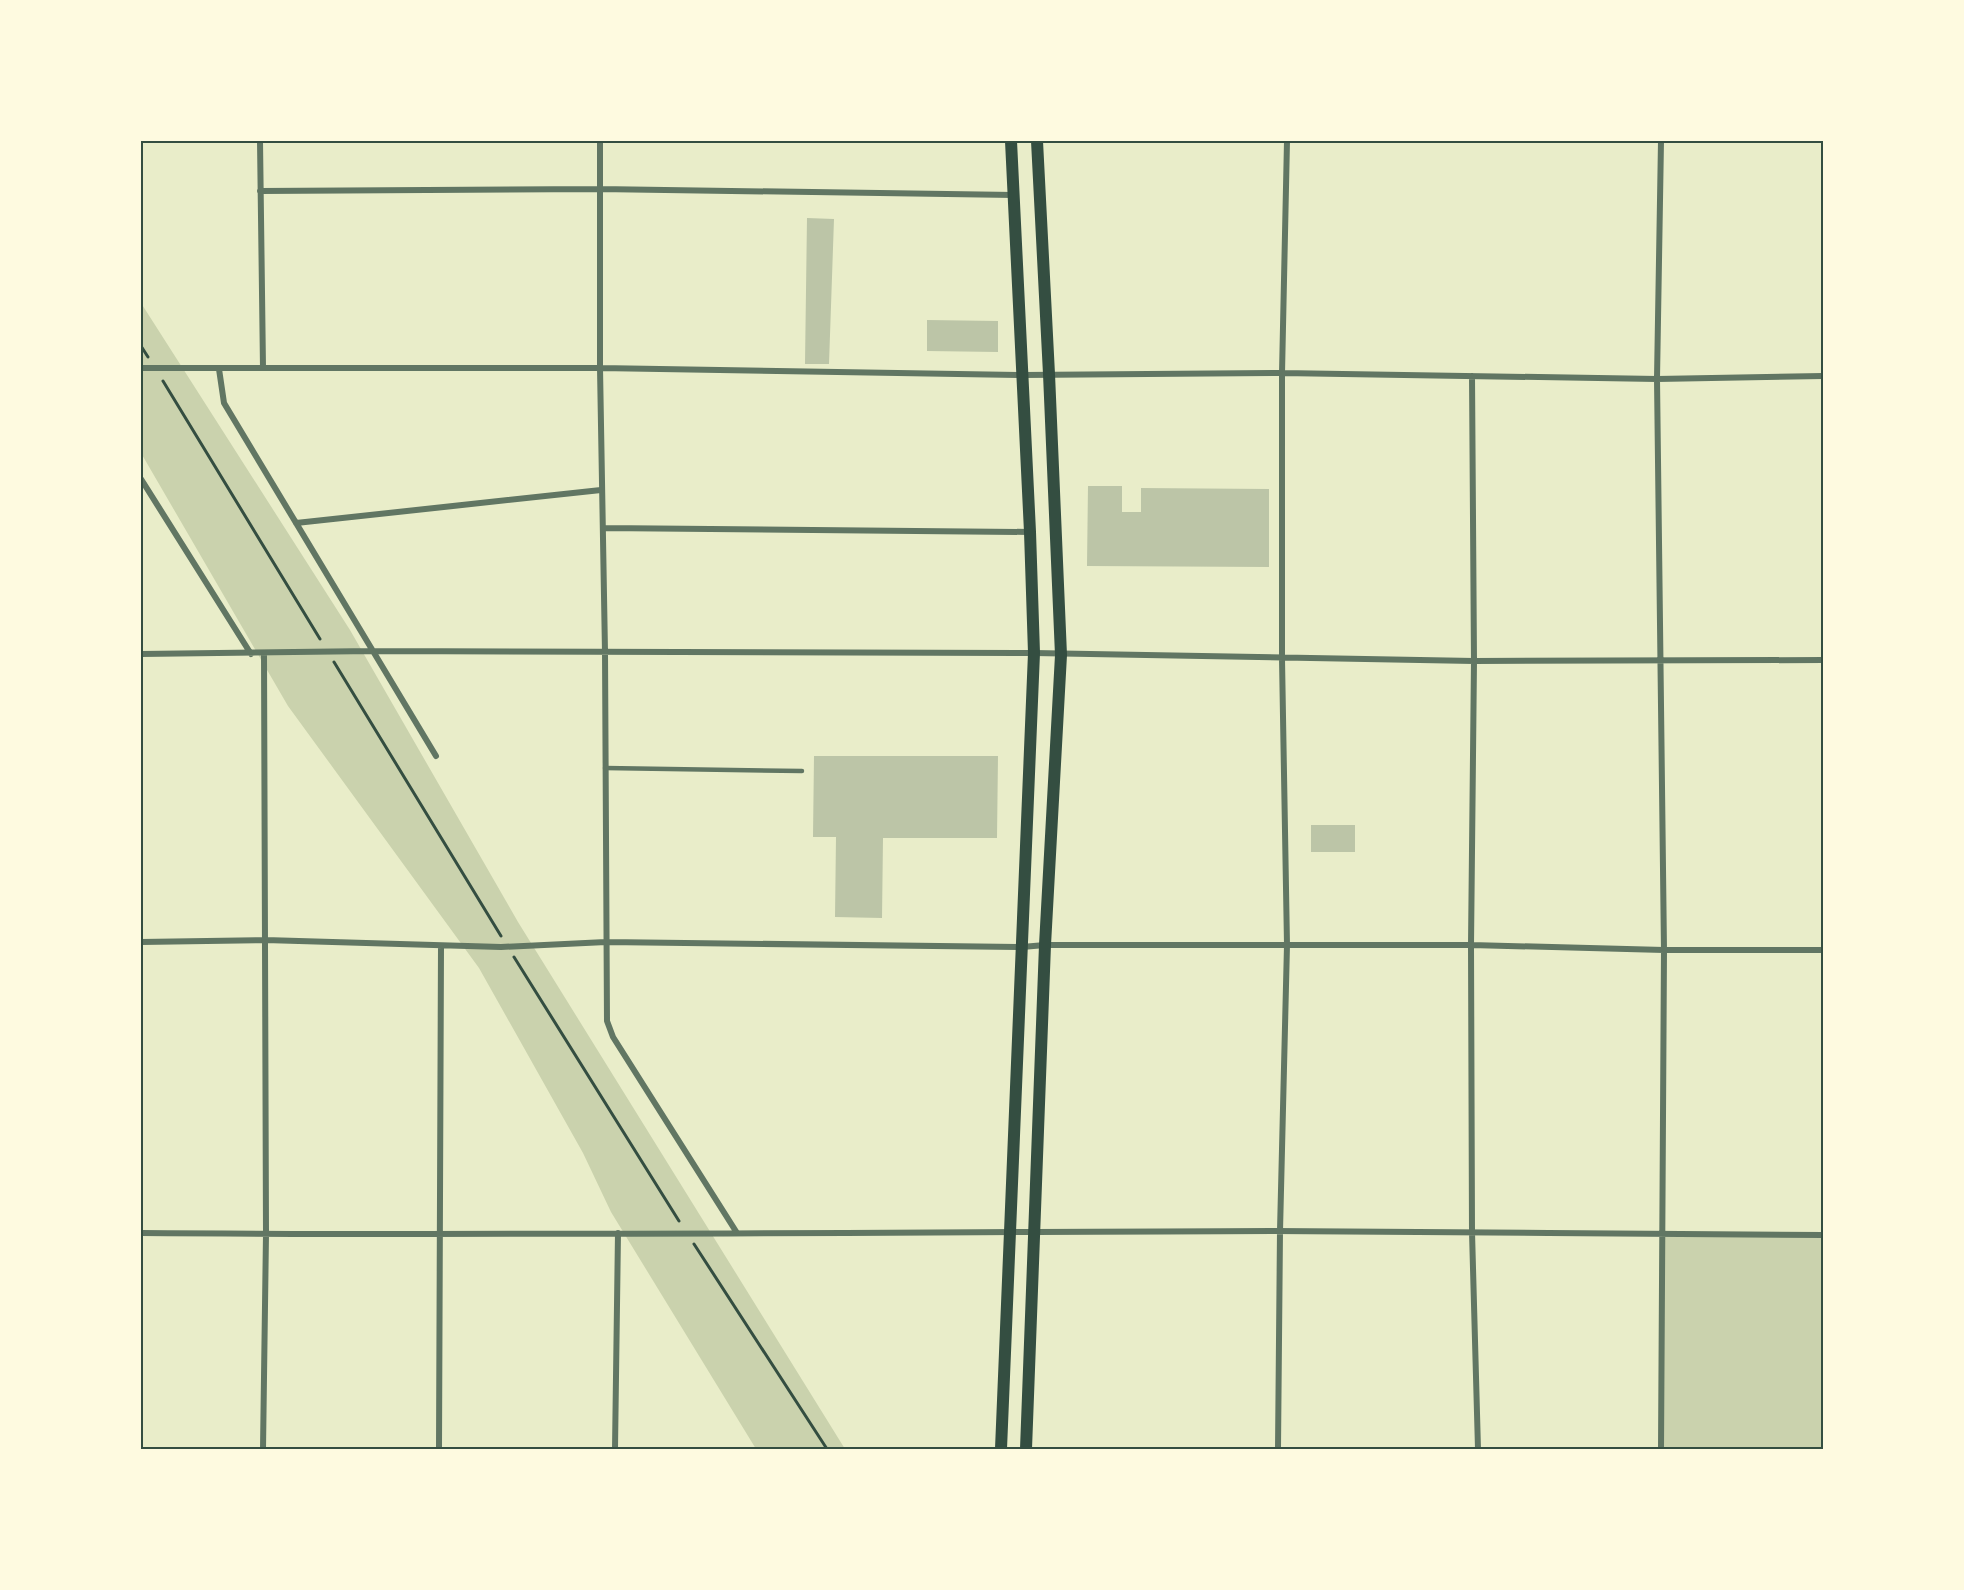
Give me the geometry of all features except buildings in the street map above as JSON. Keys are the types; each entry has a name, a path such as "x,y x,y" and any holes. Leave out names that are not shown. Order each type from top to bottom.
{"main road":[{"path":"1001,1449 1034,653 1011,141"},
{"path":"1026,1449 1046,945 1061,655 1050,374 1037,141"}],"street":[{"path":"260,141 263,368"},
{"path":"600,141 600,368 605,652 607,1022 613,1037 737,1233"},
{"path":"1278,1449 1280,1231 1287,945 1282,659 1282,373 1287,141"},
{"path":"1661,141 1657,379 1664,950 1661,1449"},
{"path":"260,190 599,189 1014,195"},
{"path":"141,368 600,368 1023,375 1282,373 1657,379 1823,376"},
{"path":"219,369 224,403 436,756"},
{"path":"1472,376 1474,661 1471,945 1472,1232 1478,1449"},
{"path":"141,479 251,654"},
{"path":"296,523 602,490"},
{"path":"603,528 1030,532"},
{"path":"141,654 264,654 328,651 1034,653 1474,661 1823,660"},
{"path":"263,1449 266,1234 264,654"},
{"path":"141,942 265,940 441,947 508,947 606,942 1022,947 1046,945 1471,945 1664,950 1823,950"},
{"path":"439,1449 441,947"},
{"path":"141,1233 1280,1231 1823,1235"},
{"path":"615,1449 618,1233"}],"lane":[{"path":"605,768 802,771"}],"path":[{"path":"141,346 508,947 686,1232 827,1449"}],"green space":[{"path":"141,303 350,630 518,922 845,1449 756,1449 611,1212 583,1153 479,968 288,706 141,453"},
{"path":"1662,1235 1823,1235 1823,1449 1661,1449"}]}
